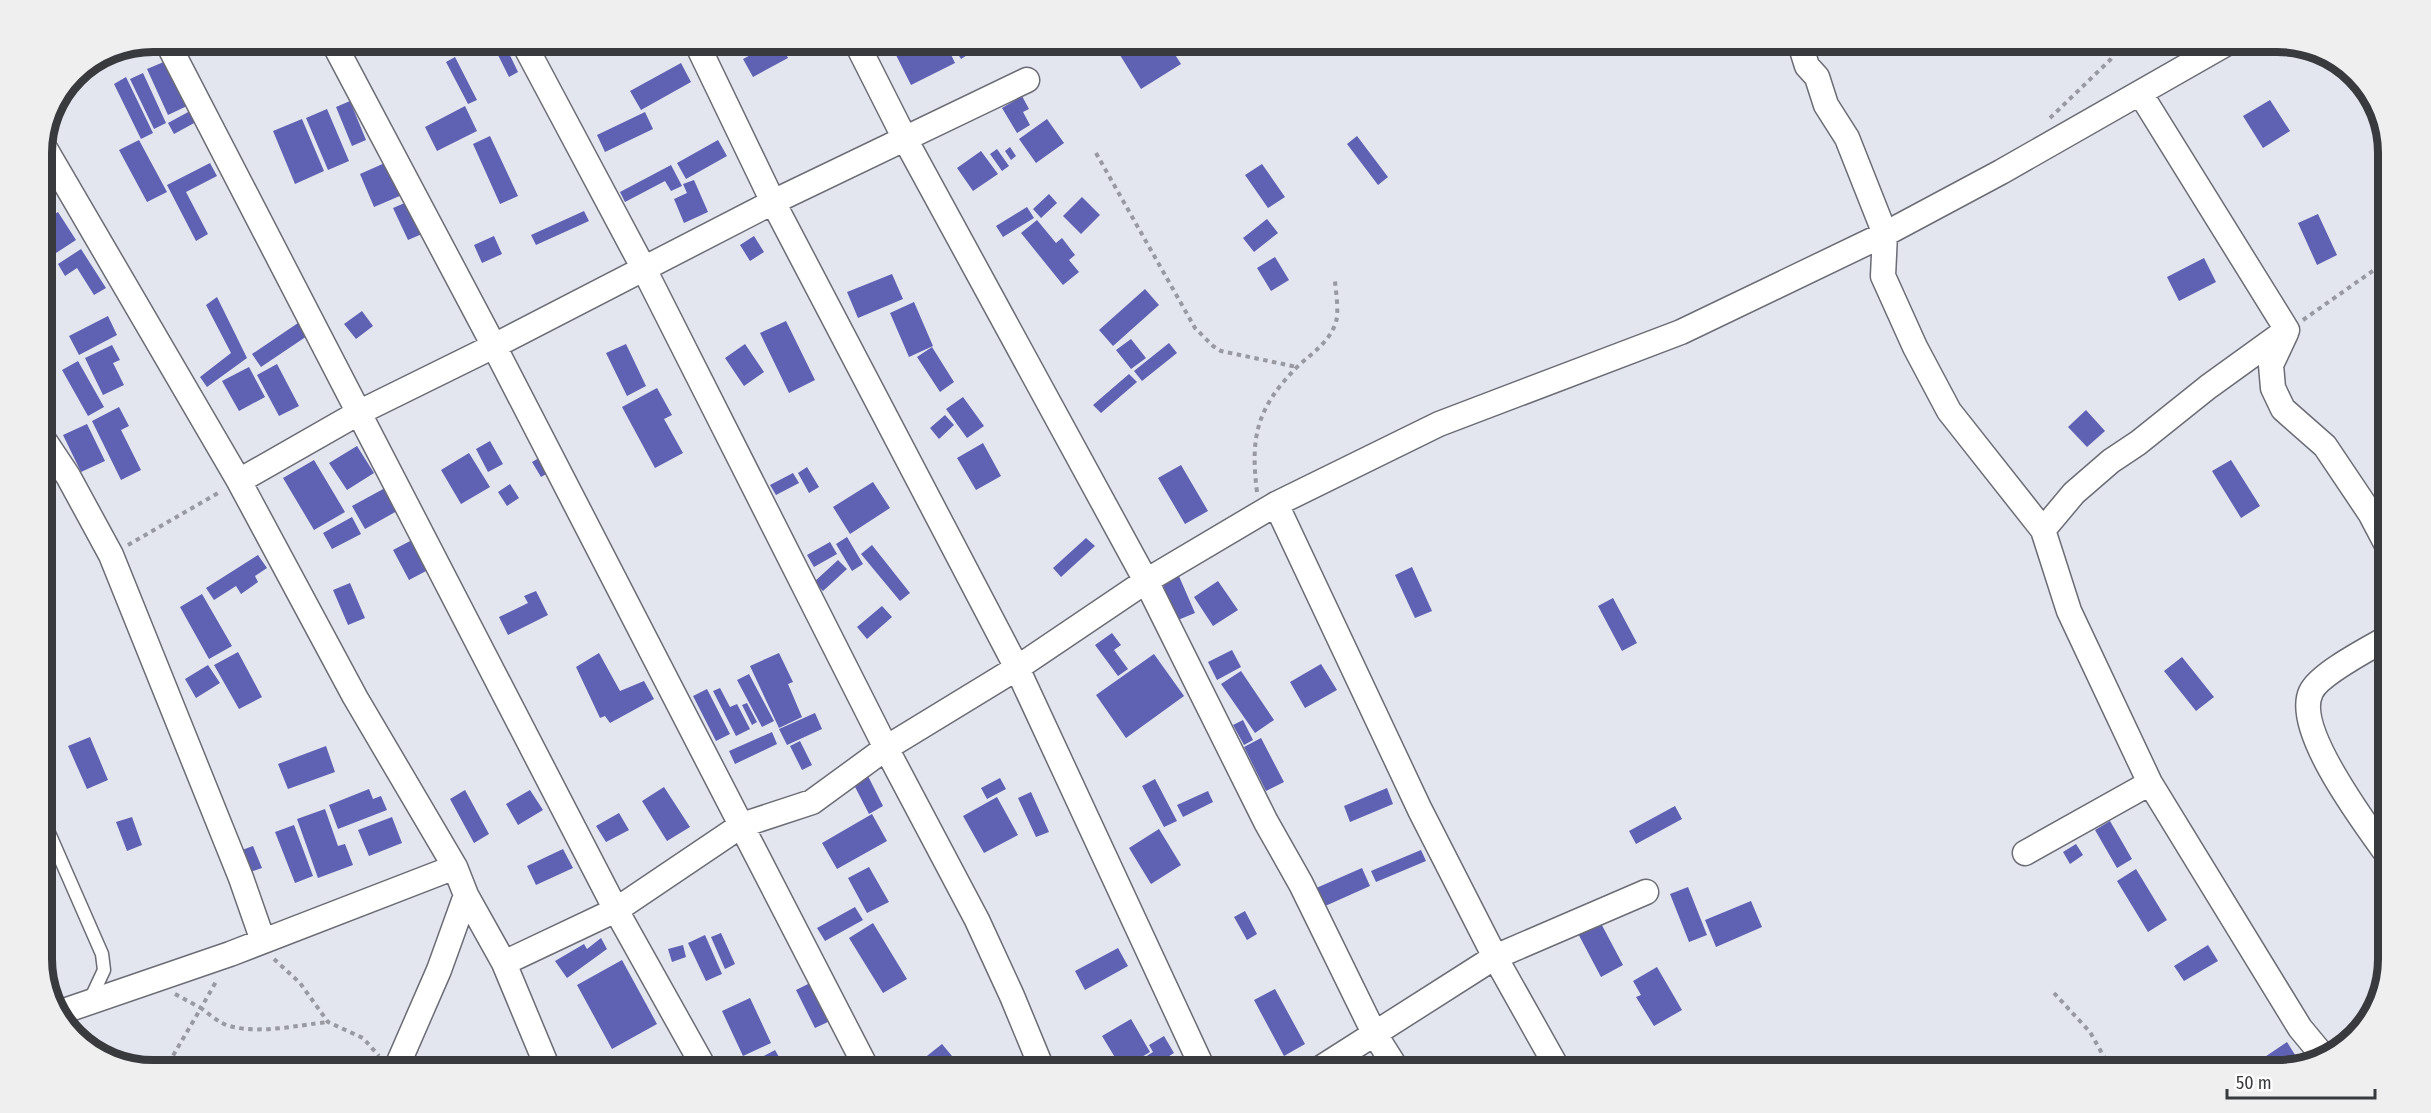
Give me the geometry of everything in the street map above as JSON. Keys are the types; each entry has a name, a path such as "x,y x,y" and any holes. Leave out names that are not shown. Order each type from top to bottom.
{"street":[{"path":"172,52 616,909 700,1060"},
{"path":"338,52 494,346 862,1060"},
{"path":"528,52 644,269 886,748 977,920 1012,996 1038,1060"},
{"path":"701,52 773,201 1017,668 1199,1060"},
{"path":"861,52 1146,581 1261,812 1301,884 1374,1033 1391,1060"},
{"path":"1803,52 1807,66 1817,77 1826,105 1847,138 1885,234 1883,276 1920,356 1949,411 2043,530 2069,611 2150,783 2300,1028 2319,1051"},
{"path":"504,963 616,909 742,825 812,802 886,748 1017,668 1146,581 1269,509 1439,424 1681,332 1885,234 2212,52"},
{"path":"239,481 360,412 494,346 773,201 1027,80"},
{"path":"2140,93 2287,330"},
{"path":"53,162 239,481 355,697 455,867 466,895 504,963 544,1060"},
{"path":"2043,530 2074,493 2110,461 2138,443 2208,387 2287,330"},
{"path":"2287,330 2271,365 2273,388 2283,409 2325,446 2378,528"},
{"path":"53,454 68,476 111,555 241,878 263,941"},
{"path":"1269,509 1420,810 1496,957 1553,1060"},
{"path":"2378,644 2319,680 2311,691 2306,706 2314,740 2360,818 2378,842"},
{"path":"2025,853 2150,783"},
{"path":"66,1010 263,941 455,867"},
{"path":"1333,1060 1496,957 1646,892"},
{"path":"394,1060 439,970 466,895"}],"lane":[{"path":"53,842 102,954 104,970 90,1000"}],"path":[{"path":"2044,125 2117,52"},
{"path":"1096,153 1195,328 1221,351 1297,367"},
{"path":"2287,330 2378,266"},
{"path":"1269,509 1254,471 1254,443 1265,406 1297,367 1322,346 1337,321 1335,281"},
{"path":"111,555 239,481"},
{"path":"263,941 270,955 300,983 328,1022 363,1038 383,1060"},
{"path":"2054,993 2090,1032 2106,1060"},
{"path":"170,1060 201,1008 221,1023 240,1029 328,1022"}],"building":[{"path":"496,52 508,52 518,72 509,77"},
{"path":"756,52 785,52 788,58 753,77 743,59"},
{"path":"950,52 955,63 911,85 895,53"},
{"path":"956,52 972,52 961,59"},
{"path":"1118,52 1173,52 1181,64 1141,89"},
{"path":"455,57 477,100 468,104 446,62"},
{"path":"166,61 187,106 168,115 147,69"},
{"path":"681,63 691,82 641,110 630,91"},
{"path":"143,73 166,123 154,129 130,79"},
{"path":"126,77 153,133 141,139 114,84"},
{"path":"1022,96 1029,109 1023,112 1030,125 1017,133 1002,108"},
{"path":"2270,100 2290,131 2263,148 2243,116"},
{"path":"350,101 366,140 352,146 336,107"},
{"path":"465,106 477,131 437,151 425,127"},
{"path":"327,109 349,161 328,170 306,118"},
{"path":"190,111 196,122 174,134 168,123"},
{"path":"645,112 653,129 605,152 597,135"},
{"path":"302,119 324,171 295,184 273,131"},
{"path":"1047,119 1064,143 1036,163 1019,139"},
{"path":"490,136 518,196 500,204 473,144"},
{"path":"1357,136 1388,177 1378,185 1347,144"},
{"path":"139,140 167,192 147,202 119,150"},
{"path":"718,140 727,156 686,179 677,163"},
{"path":"1010,147 1016,156 1011,160 1005,151"},
{"path":"997,149 1009,166 1002,171 990,154"},
{"path":"981,151 998,174 973,191 957,168"},
{"path":"387,162 402,195 374,207 360,174"},
{"path":"210,163 217,176 186,192 208,234 196,241 167,185"},
{"path":"1262,164 1285,197 1268,208 1245,175"},
{"path":"671,165 682,186 671,191 665,181 625,202 620,192"},
{"path":"694,180 708,212 684,223 674,199 687,193 683,184"},
{"path":"1049,194 1057,203 1041,218 1033,209"},
{"path":"1082,197 1100,215 1081,234 1063,216"},
{"path":"407,202 422,234 408,240 393,208"},
{"path":"1027,207 1034,218 1003,237 996,226"},
{"path":"584,211 589,221 536,245 531,235"},
{"path":"58,212 76,240 56,253 53,248 53,215"},
{"path":"2318,214 2337,255 2317,265 2298,223"},
{"path":"1267,219 1278,233 1254,252 1243,238"},
{"path":"1037,220 1056,243 1062,238 1075,255 1069,260 1079,272 1063,285 1021,233"},
{"path":"494,236 502,254 482,263 474,245"},
{"path":"754,236 764,252 750,261 740,245"},
{"path":"81,249 106,288 94,295 77,268 65,276 58,264"},
{"path":"1275,257 1289,280 1271,291 1257,268"},
{"path":"2204,258 2216,282 2179,301 2167,277"},
{"path":"892,274 903,299 858,318 847,292"},
{"path":"1145,289 1159,305 1113,346 1099,330"},
{"path":"217,297 247,358 207,387 200,377 231,353 206,305"},
{"path":"914,302 933,346 909,357 890,313"},
{"path":"362,311 373,326 356,339 344,324"},
{"path":"108,316 117,335 79,355 69,336"},
{"path":"786,321 815,380 789,393 760,333"},
{"path":"298,323 307,336 261,367 252,354"},
{"path":"1131,339 1146,358 1131,369 1116,350"},
{"path":"1169,343 1177,353 1142,381 1134,371"},
{"path":"626,344 646,386 627,396 606,353"},
{"path":"745,344 764,372 744,386 725,358"},
{"path":"112,345 120,360 113,363 124,385 103,395 85,358"},
{"path":"932,347 954,382 940,392 917,357"},
{"path":"78,361 104,407 88,416 62,370"},
{"path":"277,364 299,406 279,416 257,375"},
{"path":"249,367 265,397 239,411 222,381"},
{"path":"1129,374 1137,382 1101,413 1093,405"},
{"path":"657,388 672,415 664,419 683,453 655,468 622,407"},
{"path":"963,397 984,426 967,438 946,409"},
{"path":"119,407 129,426 121,430 141,470 121,480 92,421"},
{"path":"2086,410 2105,431 2087,447 2068,427"},
{"path":"945,415 954,425 939,439 930,428"},
{"path":"87,424 105,461 81,472 63,435"},
{"path":"490,441 503,464 488,472 476,449"},
{"path":"983,443 1001,476 976,490 957,458"},
{"path":"357,446 374,473 347,490 329,463"},
{"path":"469,453 490,487 461,504 441,470"},
{"path":"544,455 553,470 541,477 532,462"},
{"path":"314,460 345,512 314,530 283,478"},
{"path":"2231,460 2260,506 2241,518 2212,471"},
{"path":"1181,465 1208,511 1185,524 1158,478"},
{"path":"807,467 819,487 809,493 798,473"},
{"path":"793,473 799,483 776,495 770,485"},
{"path":"873,482 890,508 850,534 833,507"},
{"path":"510,484 519,498 507,506 498,492"},
{"path":"385,488 397,511 365,529 352,506"},
{"path":"352,517 361,534 332,549 323,533"},
{"path":"847,537 863,564 852,571 836,544"},
{"path":"1086,538 1095,546 1061,577 1053,568"},
{"path":"412,540 428,570 409,580 393,550"},
{"path":"830,542 837,554 814,567 807,555"},
{"path":"872,545 910,593 900,601 861,554"},
{"path":"258,555 267,568 255,576 258,582 241,594 236,586 214,600 206,588"},
{"path":"838,560 847,569 823,591 814,582"},
{"path":"1412,567 1432,611 1415,618 1395,575"},
{"path":"1178,574 1195,613 1178,620 1161,581"},
{"path":"1218,581 1238,610 1213,626 1194,597"},
{"path":"350,583 365,618 348,625 333,590"},
{"path":"536,591 548,615 508,635 499,617 528,603 524,596"},
{"path":"202,594 232,646 209,659 180,607"},
{"path":"1613,598 1637,643 1622,651 1598,606"},
{"path":"882,606 892,617 867,639 857,627"},
{"path":"1112,633 1121,645 1114,650 1128,669 1118,676 1095,645"},
{"path":"1232,650 1241,667 1217,680 1208,662"},
{"path":"238,652 262,697 239,709 214,665"},
{"path":"599,653 620,691 644,681 654,699 610,723 605,716 600,718 576,667"},
{"path":"779,653 793,682 788,684 802,717 779,728 750,666"},
{"path":"1154,654 1184,696 1126,738 1096,695"},
{"path":"2182,657 2214,697 2196,711 2164,671"},
{"path":"1321,664 1337,690 1305,708 1290,682"},
{"path":"208,665 220,683 196,698 185,679"},
{"path":"1241,671 1274,720 1255,733 1221,684"},
{"path":"749,674 774,721 762,727 737,680"},
{"path":"720,688 730,707 737,704 750,729 736,736 713,691"},
{"path":"707,689 730,734 716,741 693,696"},
{"path":"747,703 757,722 752,725 742,705"},
{"path":"815,713 822,729 787,745 779,729"},
{"path":"1243,720 1253,740 1244,745 1233,725"},
{"path":"772,732 777,744 735,764 729,751"},
{"path":"90,737 108,780 87,789 68,746"},
{"path":"1261,738 1284,782 1266,791 1244,747"},
{"path":"800,741 812,765 802,770 790,746"},
{"path":"326,746 335,772 288,789 278,764"},
{"path":"867,774 883,806 869,814 852,781"},
{"path":"1000,778 1006,789 987,799 981,788"},
{"path":"1155,779 1177,821 1164,827 1142,786"},
{"path":"664,787 690,827 667,841 642,801"},
{"path":"1387,788 1393,804 1350,822 1344,806"},
{"path":"369,789 373,799 381,796 387,810 338,829 329,805"},
{"path":"465,790 489,834 474,843 450,799"},
{"path":"530,790 543,810 518,825 506,804"},
{"path":"1208,791 1213,802 1183,817 1177,805"},
{"path":"1031,792 1049,832 1036,837 1018,798"},
{"path":"997,797 1018,835 984,853 963,816"},
{"path":"1675,806 1682,819 1636,844 1629,831"},
{"path":"325,809 338,846 345,844 353,865 318,878 297,819"},
{"path":"619,813 629,830 606,842 596,826"},
{"path":"872,814 887,841 837,869 822,843"},
{"path":"132,817 142,845 127,851 116,822"},
{"path":"392,817 402,843 369,856 358,830"},
{"path":"2110,821 2132,859 2117,868 2095,830"},
{"path":"294,825 313,876 295,883 275,832"},
{"path":"1159,829 1181,865 1151,884 1129,848"},
{"path":"2076,844 2083,855 2070,864 2063,852"},
{"path":"253,846 262,868 250,872 242,850"},
{"path":"563,849 573,868 536,885 527,866"},
{"path":"1421,850 1426,861 1376,882 1371,871"},
{"path":"869,867 889,902 867,913 848,878"},
{"path":"1362,868 1370,886 1323,907 1314,889"},
{"path":"2136,869 2167,920 2148,932 2117,881"},
{"path":"1688,887 1707,935 1689,942 1670,894"},
{"path":"1751,901 1762,927 1716,947 1705,920"},
{"path":"855,907 863,920 825,941 817,928"},
{"path":"1245,911 1257,934 1247,940 1234,917"},
{"path":"1596,914 1623,965 1601,977 1574,926"},
{"path":"873,923 907,979 883,993 849,938"},
{"path":"721,933 735,964 725,969 711,937"},
{"path":"705,935 722,974 706,981 688,943"},
{"path":"601,938 607,949 567,978 555,961 584,944 587,949"},
{"path":"683,945 686,957 672,962 668,949"},
{"path":"2208,945 2218,961 2184,981 2174,966"},
{"path":"1118,948 1128,966 1085,990 1075,971"},
{"path":"622,960 657,1024 612,1049 577,985"},
{"path":"1657,967 1682,1010 1654,1026 1636,997 1641,995 1633,981"},
{"path":"810,983 830,1021 815,1028 796,990"},
{"path":"1275,989 1305,1044 1284,1056 1254,1000"},
{"path":"750,998 771,1043 743,1056 722,1011"},
{"path":"1131,1019 1150,1052 1137,1060 1117,1060 1102,1036"},
{"path":"1164,1036 1174,1053 1163,1060 1140,1060 1153,1052 1149,1045"},
{"path":"2287,1042 2297,1058 2291,1060 2260,1060"},
{"path":"942,1044 952,1056 947,1060 922,1060"},
{"path":"775,1050 781,1060 757,1060"}]}
